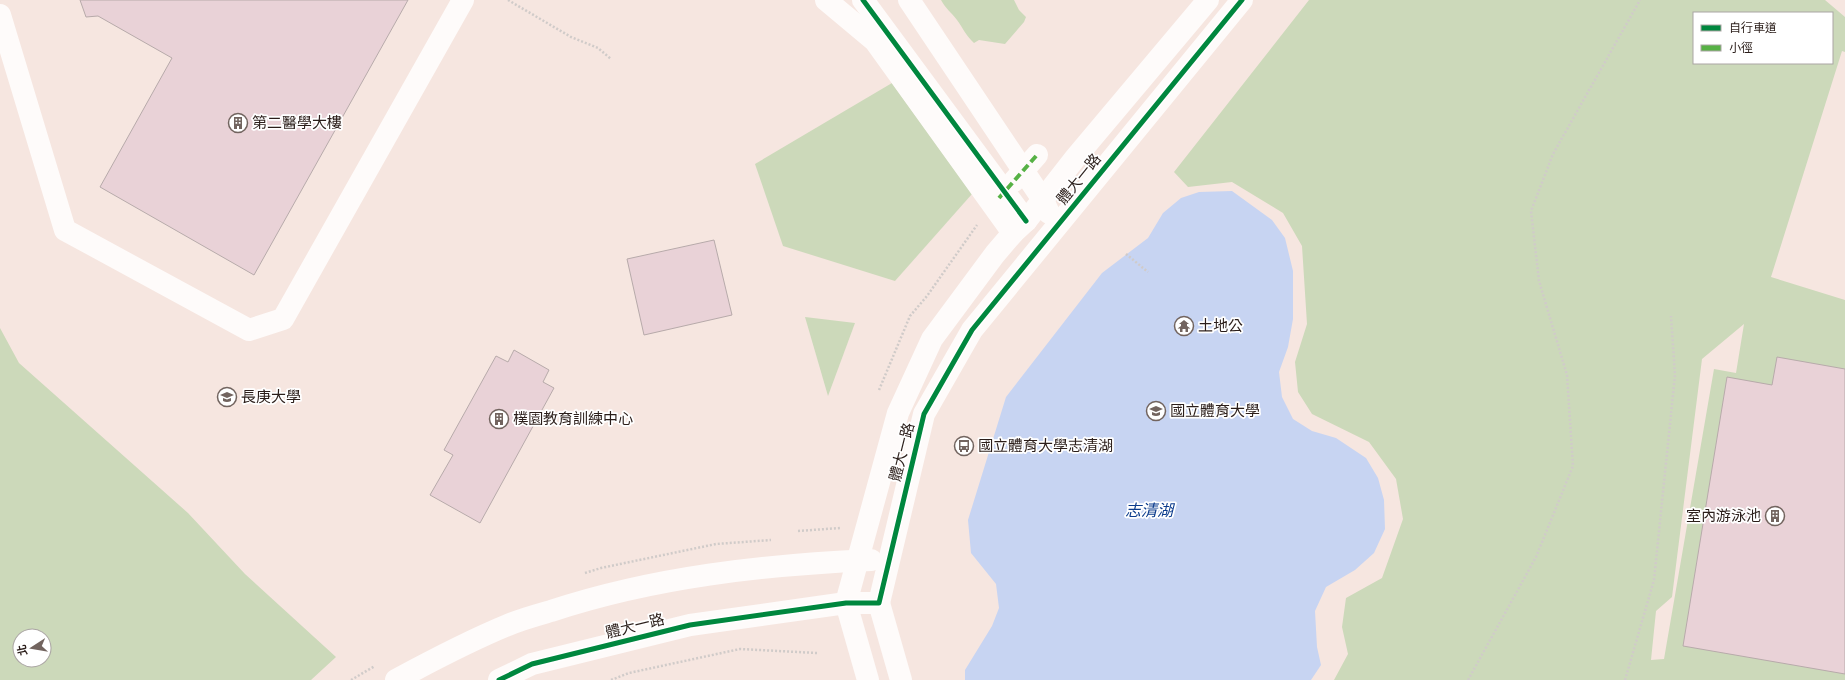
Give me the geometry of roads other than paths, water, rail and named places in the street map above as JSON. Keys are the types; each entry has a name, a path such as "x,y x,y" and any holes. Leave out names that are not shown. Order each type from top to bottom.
{"street":[{"path":"0,15 65,230 249,330 283,319 463,0"},
{"path":"826,0 875,41 1020,227"},
{"path":"863,0 1020,227"},
{"path":"909,0 1043,200"},
{"name":"體大一路","path":"846,603 898,414 932,338 1081,151 1208,0"},
{"name":"體大一路","path":"499,680 532,664 690,625 846,603 879,603 924,414 972,330 1242,0"},
{"path":"999,198 1038,155"},
{"name":"體大一路","path":"1043,200 1056,227"},
{"name":"體大一路","path":"1020,227 1056,227"},
{"path":"396,680 447,653 509,624 582,600 647,585 728,572 858,560 890,559"},
{"path":"846,603 868,680"},
{"path":"879,603 901,680"}],"water":[{"name":"志清湖","path":"1232,191 1272,220 1285,238 1293,271 1293,319 1288,347 1279,372 1282,397 1293,419 1312,431 1336,438 1366,458 1378,478 1384,500 1385,529 1374,553 1355,570 1326,587 1315,611 1317,647 1321,665 1311,680 965,680 965,670 992,626 999,608 996,584 971,553 968,520 1006,397 1102,273 1148,238 1163,213 1181,198 1199,192"}],"place":[{"name":"第二醫學大樓","path":"238,123"},
{"name":"土地公","path":"1184,326"},
{"name":"長庚大學","path":"227,397"},
{"name":"國立體育大學","path":"1156,411"},
{"name":"樸園教育訓練中心","path":"499,419"},
{"name":"國立體育大學志清湖","path":"964,446"},
{"name":"室內游泳池","path":"1775,516"}]}
